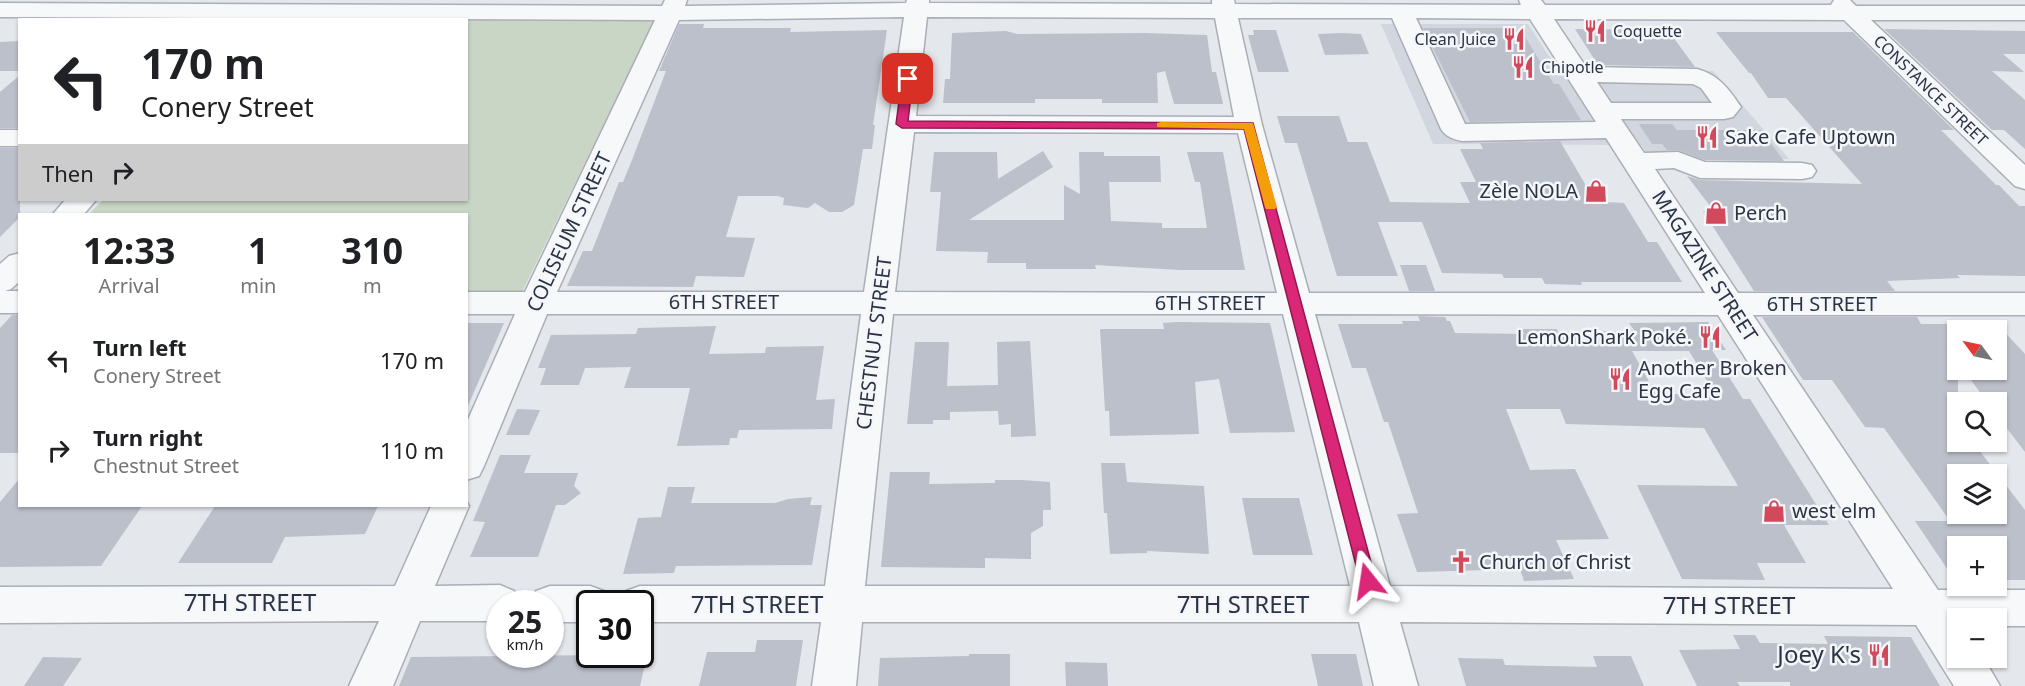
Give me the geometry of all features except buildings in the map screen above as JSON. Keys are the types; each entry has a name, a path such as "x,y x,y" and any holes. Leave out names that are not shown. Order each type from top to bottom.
{"street":[{"path":"0,10 267,11 917,5 1224,6 1401,12 1444,6 1843,6 2025,13"},
{"name":"CHESTNUT STREET","path":"834,686 878,302 917,5"},
{"path":"1224,6 1249,125 1396,686"},
{"name":"MAGAZINE STREET","path":"1534,6 1947,639"},
{"name":"CONSTANCE STREET","path":"1843,6 2025,180"},
{"name":"COLISEUM STREET","path":"468,461 536,303 673,7"},
{"path":"1401,12 1454,129 1462,134 1571,131 1609,120 1724,111 1728,107 1710,83 1697,77 1579,74"},
{"path":"902,124 1249,125"},
{"path":"0,138 18,138"},
{"path":"1636,161 1678,160 1700,170 1802,171"},
{"path":"68,213 81,201"},
{"path":"0,282 18,265"},
{"path":"0,302 18,302"},
{"name":"6TH STREET","path":"468,303 2025,304"},
{"path":"371,686 450,507"},
{"name":"7TH STREET","path":"0,604 486,603"},
{"name":"7TH STREET","path":"654,604 844,606 1374,604 2025,608"},
{"name":"MAGAZINE STREET","path":"1966,668 1978,686"}],"shaded area":[{"path":"1381,24 1528,24 1557,68 1713,71 1789,159 1650,158 1641,145 1433,144"}],"green space":[{"path":"275,17 465,18 274,18"},
{"path":"468,18 655,19 522,292 468,291 468,213 90,213 102,201 468,201"}],"slow traffic":[{"path":"1161,125 1249,125 1271,207"}],"place":[{"name":"Coquette","path":"1595,31"},
{"name":"Clean Juice","path":"1514,39"},
{"name":"Chipotle","path":"1523,67"},
{"name":"Sake Cafe Uptown","path":"1707,137"},
{"name":"Zèle NOLA","path":"1596,191"},
{"name":"Perch","path":"1716,213"},
{"name":"LemonShark Poké.","path":"1710,337"},
{"name":"Another Broken Egg Cafe","path":"1620,379"},
{"name":"west elm","path":"1774,511"},
{"name":"Church of Christ","path":"1461,562"},
{"name":"Joey K's","path":"1879,655"}],"route":[{"path":"908,79 902,124 1249,125 1368,581"}]}
